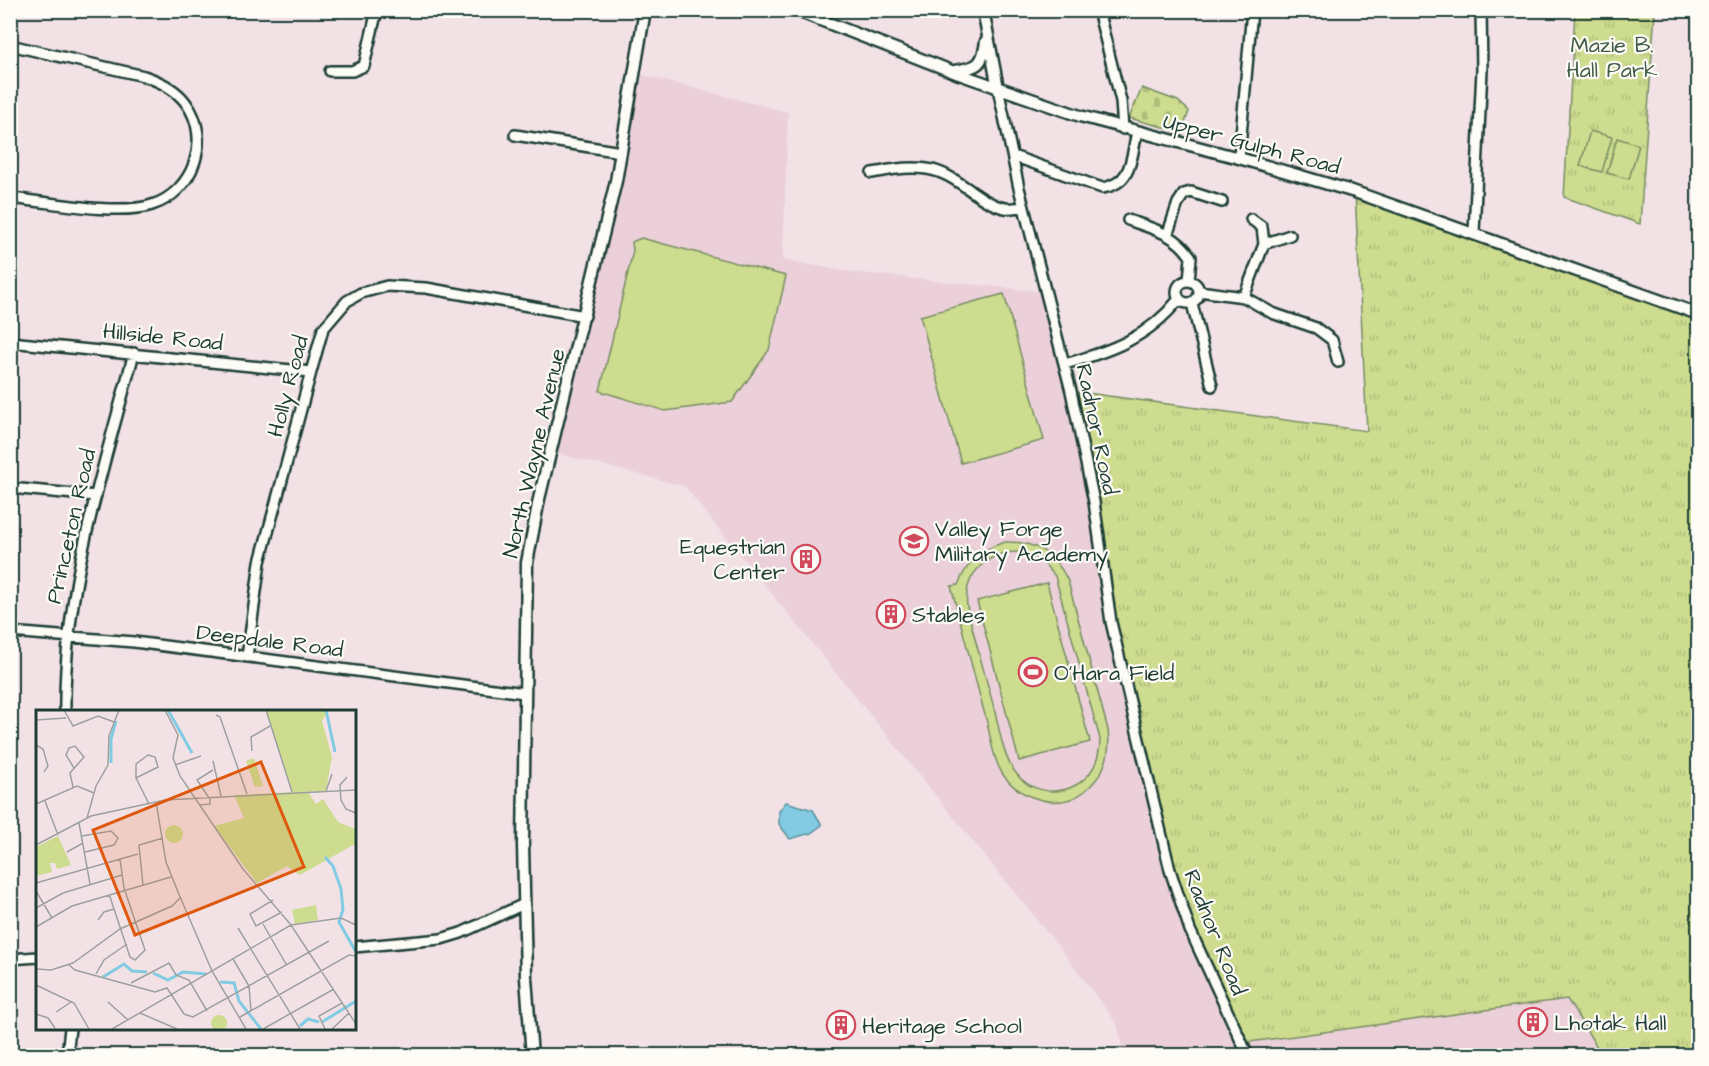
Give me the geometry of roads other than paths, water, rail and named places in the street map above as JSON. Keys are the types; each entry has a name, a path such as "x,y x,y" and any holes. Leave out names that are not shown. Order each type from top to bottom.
{"street":[{"path":"330,71 352,71 364,66 377,10"},
{"name":"North Wayne Avenue","path":"532,1056 524,904 526,599 530,538 585,316 621,152 645,10"},
{"name":"Upper Gulph Road","path":"795,10 998,88 1123,129 1239,158 1355,192 1474,232 1698,314"},
{"name":"Radnor Road","path":"984,10 1012,156 1065,364 1094,502 1111,622 1170,870 1190,930 1248,1056"},
{"path":"1098,10 1121,101 1123,129"},
{"path":"1239,158 1252,10"},
{"path":"1474,232 1482,70 1481,10"},
{"path":"952,71 974,67 981,62 985,53 987,32"},
{"path":"10,45 144,76 163,84 178,94 191,111 198,132 198,145 196,160 180,186 166,199 144,208 117,208 10,198"},
{"path":"1012,156 1102,188 1115,186 1125,178 1137,132"},
{"path":"515,135 621,152"},
{"path":"872,173 908,167 929,169 948,175 993,203 1006,208 1024,207"},
{"path":"1168,233 1178,203 1184,194 1191,192 1222,202"},
{"path":"1244,297 1264,244 1262,227 1251,219"},
{"path":"1128,220 1168,233 1183,244 1191,256 1189,281"},
{"path":"1264,244 1290,235"},
{"path":"1065,364 1115,349 1133,340 1165,317 1179,299 1178,287 1189,281 1195,283 1199,291 1197,299 1192,303"},
{"name":"Holly Road","path":"247,657 260,562 323,329 335,313 361,292 387,286 426,288 585,316"},
{"path":"1199,291 1244,297 1272,313 1324,332 1332,340 1338,362"},
{"path":"1179,299 1192,303"},
{"path":"1192,303 1212,386"},
{"name":"Hillside Road","path":"10,342 311,372"},
{"name":"Princeton Road","path":"65,710 68,622 96,496 134,353"},
{"path":"10,488 96,496"},
{"name":"Deepdale Road","path":"10,632 134,642 525,693"},
{"path":"356,947 441,939 461,933 524,904"},
{"path":"10,959 36,957"},
{"path":"68,1056 70,1030"}],"water":[{"path":"786,802 813,810 822,825 811,833 790,839 779,824 779,811"}],"place":[{"name":"Valley Forge Military Academy","path":"914,541"},
{"name":"Equestrian Center","path":"806,559"},
{"name":"Stables","path":"891,614"},
{"name":"O’Hara Field","path":"1033,672"},
{"name":"Lhotak Hall","path":"1533,1022"},
{"name":"Heritage School","path":"841,1025"}],"park label":[{"name":"Mazie B. Hall Park","path":"1612,56"}]}
